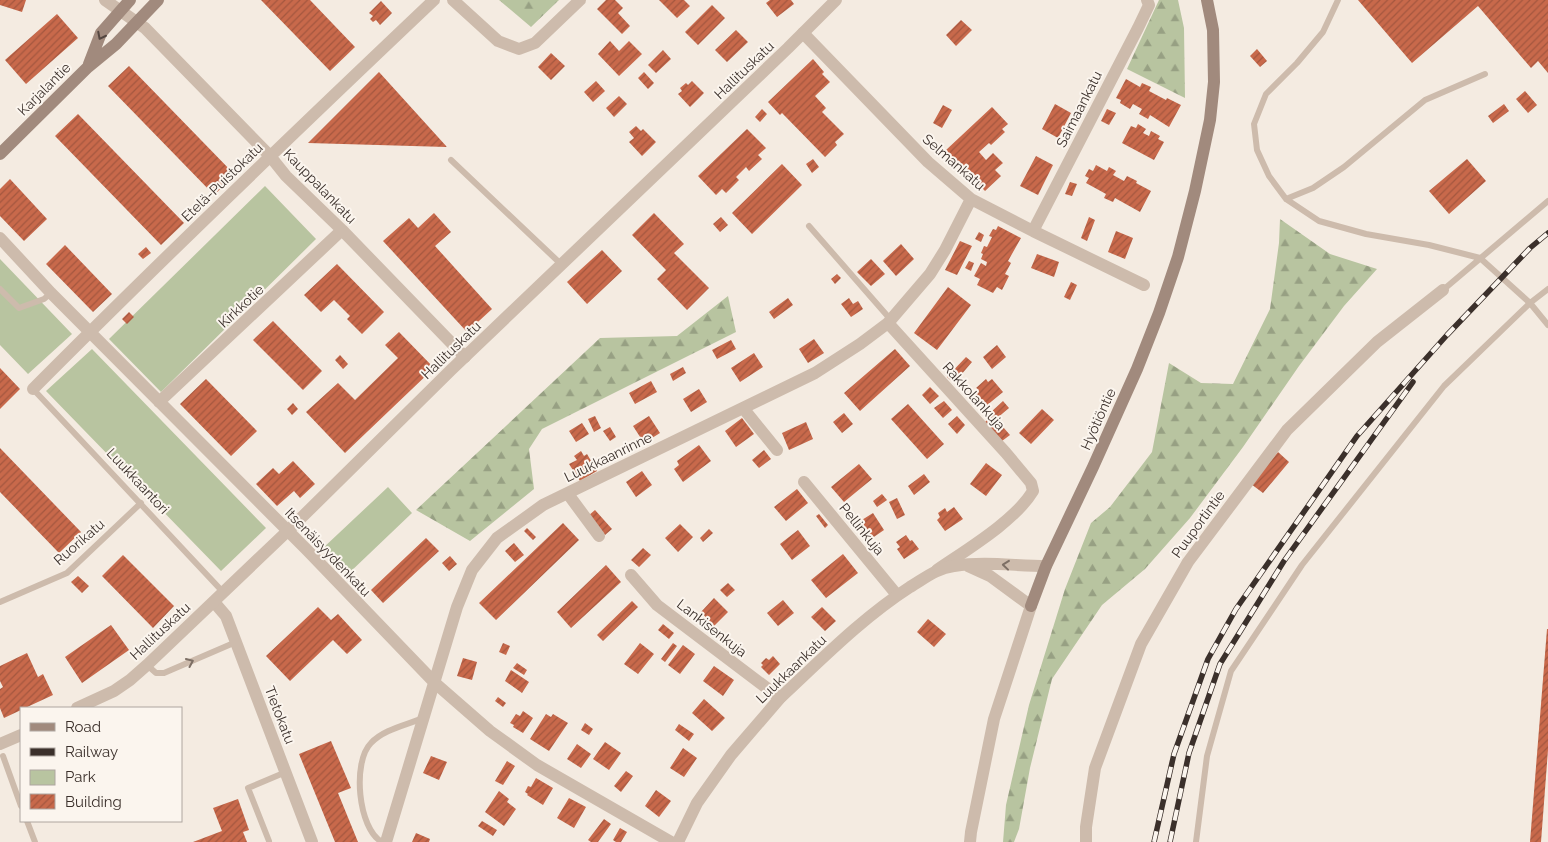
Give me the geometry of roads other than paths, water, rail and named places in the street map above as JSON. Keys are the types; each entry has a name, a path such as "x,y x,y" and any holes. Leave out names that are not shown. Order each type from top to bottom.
{"main road":[{"name":"Karjalantie","path":"88,66 101,33 130,0"},
{"name":"Karjalantie","path":"0,154 88,66 116,44 158,0"},
{"name":"Hyötiöntie","path":"1031,606 1046,566 1137,369 1178,257 1195,191 1210,120 1214,82 1213,30 1207,0"}],"street":[{"name":"Kauppalankatu","path":"105,0 136,21 465,357"},
{"name":"Etelä-Puistokatu","path":"33,389 270,156 434,0"},
{"path":"453,0 498,41 519,49 535,43 580,0"},
{"name":"Hallituskatu","path":"79,707 114,691 147,665 836,0"},
{"name":"Saimaankatu","path":"1033,232 1138,28 1149,5 1147,0"},
{"name":"Selmankatu","path":"803,33 928,162 971,199 1033,232 1144,284"},
{"name":"Luukkaanrinne","path":"386,842 457,607 472,570 497,538 543,505 815,373 860,344 890,322 930,274 945,250 971,199"},
{"name":"Kirkkotie","path":"159,402 342,230"},
{"name":"Itsenäisyydenkatu","path":"0,238 51,293 435,683 490,730 537,765 671,842"},
{"name":"Puuportintie","path":"1086,842 1086,827 1095,768 1141,644 1188,562 1287,430 1378,342 1443,290"},
{"name":"Rakkolankuja","path":"890,322 1006,453 1031,483 1033,491 1026,502 1011,516 974,545 936,571"},
{"path":"743,408 777,450"},
{"name":"Pellinkuja","path":"804,482 897,595"},
{"path":"568,494 599,536"},
{"name":"Luukkaankatu","path":"678,842 697,803 731,756 780,698 860,624 897,595 936,571 954,566 993,563 1046,566"},
{"path":"966,565 990,576 1031,606"},
{"name":"Lankisenkuja","path":"631,575 657,605 780,698"},
{"name":"Tietokatu","path":"214,602 226,616 312,842"},
{"name":"Hyötiöntie","path":"970,842 994,719 1031,606"},
{"path":"1,750 20,736"}],"lane":[{"path":"1338,0 1323,32 1297,63 1266,94 1254,124 1257,150 1270,176 1286,199 1319,221 1366,234 1429,245 1480,258 1530,303 1548,325"},
{"path":"1286,199 1313,188 1344,167 1425,100 1485,74"},
{"path":"452,160 562,265"},
{"path":"1443,290 1548,201"},
{"path":"809,226 890,322"},
{"path":"0,289 19,308 44,299 51,293"},
{"path":"1196,842 1207,756 1231,671 1302,565 1444,386 1530,303 1548,289"},
{"name":"Luukkaantori","path":"33,389 223,592"},
{"name":"Ruorikatu","path":"0,602 67,573 141,504"},
{"path":"147,665 156,673 164,674 236,642"},
{"path":"382,842 374,835 362,812 359,780 363,758 370,743 385,733 425,717"},
{"path":"1,750 20,803"},
{"path":"269,840 248,788 286,772"},
{"path":"27,822 35,842"}],"railway":[{"path":"1154,842 1174,754 1208,659 1236,609 1357,436 1447,335 1530,248 1548,233"},
{"path":"1170,842 1189,753 1220,664 1284,561 1413,382"}]}
